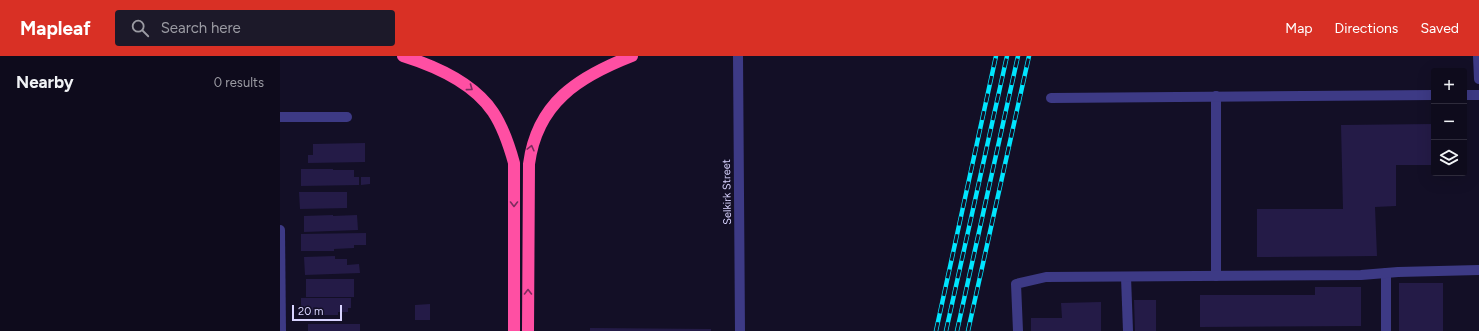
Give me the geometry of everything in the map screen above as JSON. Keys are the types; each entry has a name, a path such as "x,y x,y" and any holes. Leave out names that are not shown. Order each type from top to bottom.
{"highway":[{"path":"403,56 436,68 477,94 492,111 509,144 514,163 514,331"},
{"path":"528,331 529,164 536,131 545,116 557,101 574,84 632,56"}],"street":[{"name":"Selkirk Street","path":"738,56 740,329"},
{"path":"1478,56 1479,79"},
{"path":"1467,95 1479,95"},
{"path":"1216,96 1216,276"},
{"path":"1051,98 1431,96"},
{"path":"280,117 347,117"},
{"path":"280,230 281,331"},
{"path":"1018,331 1016,284 1046,277 1361,275 1479,270"},
{"path":"1386,273 1386,331"},
{"path":"1126,276 1128,331"}],"building":[{"path":"1431,124 1431,165 1396,165 1396,206 1375,207 1377,256 1257,257 1257,209 1343,209 1341,125"},
{"path":"365,143 365,162 308,163 308,155 313,155 313,144"},
{"path":"301,169 354,170 354,177 359,177 359,185 301,186"},
{"path":"361,177 370,177 370,184 361,185"},
{"path":"299,192 347,192 347,208 300,209"},
{"path":"357,215 358,230 304,232 304,216"},
{"path":"366,233 366,245 354,245 354,248 334,249 334,251 301,251 301,234"},
{"path":"335,256 335,259 347,259 347,265 359,264 360,273 305,275 304,257"},
{"path":"306,279 354,279 354,297 306,297"},
{"path":"1399,283 1443,283 1443,331 1399,331"},
{"path":"1315,287 1361,287 1361,326 1200,327 1200,295 1315,295"},
{"path":"301,298 351,298 351,308 348,308 348,312 338,312 338,315 301,315"},
{"path":"1134,300 1156,300 1156,331 1135,331"},
{"path":"1101,302 1101,331 1031,331 1031,318 1062,318 1061,303"},
{"path":"430,304 430,320 415,320 415,305"},
{"path":"308,324 360,324 360,331 308,331"},
{"path":"590,328 711,329 711,331 590,331"}],"railway":[{"path":"936,331 996,56"},
{"path":"946,331 1007,56"},
{"path":"957,331 1018,56"},
{"path":"968,331 1029,56"}]}
